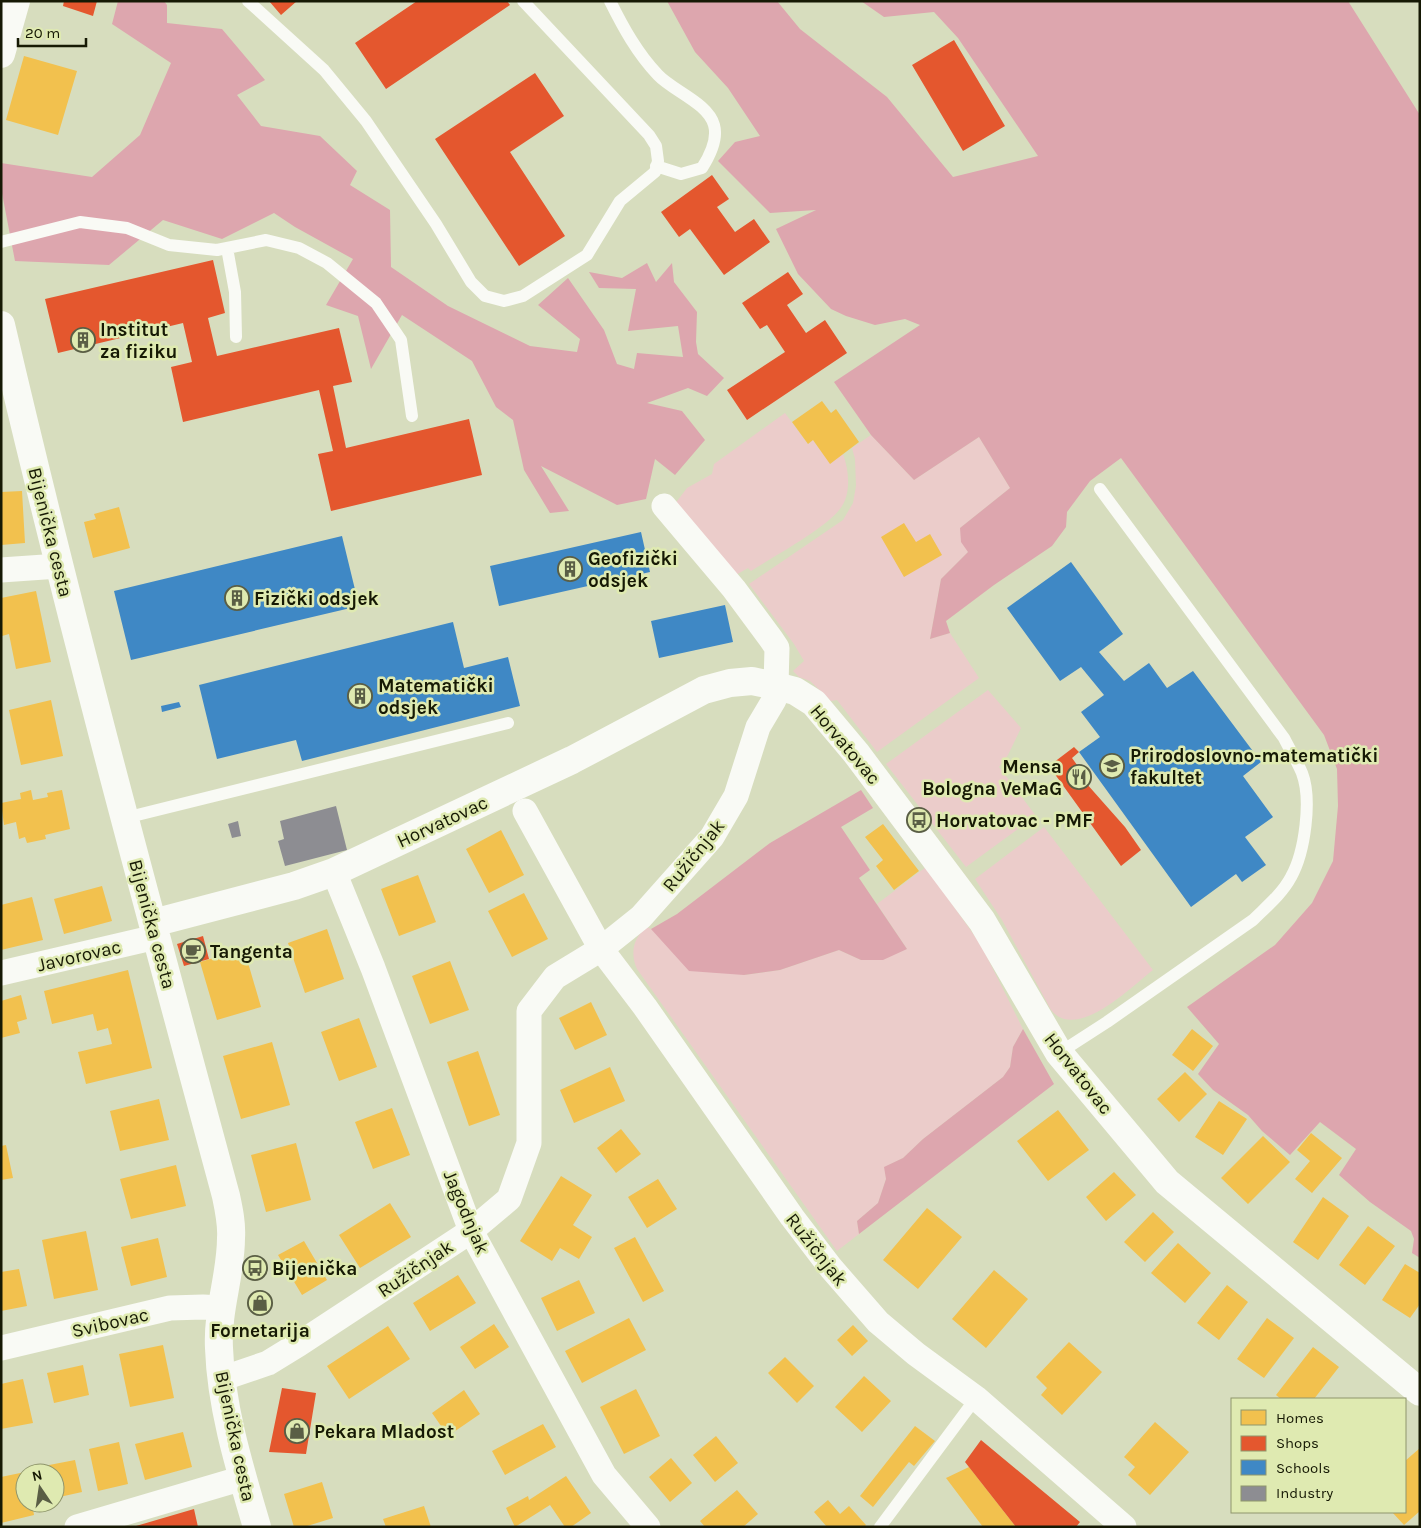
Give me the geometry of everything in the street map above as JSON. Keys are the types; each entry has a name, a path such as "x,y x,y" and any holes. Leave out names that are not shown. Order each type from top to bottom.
{"street":[{"path":"1,54 16,1"},
{"name":"Bijenička cesta","path":"1,325 59,566 226,1196 231,1238 221,1308 219,1348 221,1379 227,1414 257,1527"},
{"path":"664,506 734,589 772,639 777,648 776,686"},
{"path":"1,570 59,566"},
{"name":"Horvatovac","path":"155,930 334,872 572,760 704,690 730,683 752,681 795,692 814,703 856,753 982,922 1058,1053 1164,1186 1420,1392"},
{"name":"Ružičnjak","path":"221,1379 251,1370 284,1353 356,1308 471,1231 509,1199 528,1143 529,1011 555,977 601,948 641,917 712,837 736,796 758,727 774,700 776,686"},
{"name":"Ružičnjak","path":"525,811 601,948 645,1007 792,1217 831,1268 869,1313 883,1326 1124,1527"},
{"name":"Jagodnjak","path":"334,872 373,968 471,1231 604,1475 648,1527"},
{"name":"Javorovac","path":"1,973 155,930"},
{"name":"Svibovac","path":"1,1348 170,1308 221,1308"},
{"path":"77,1527 243,1478"}],"lane":[{"path":"248,1 324,70 366,121 436,224 471,282 485,296 504,301 523,296 587,256 620,201 654,172 658,160 656,146 649,135 523,1"},
{"path":"610,1 625,32 658,75 705,110 714,125 713,144 702,168 681,174 656,166"},
{"path":"1,242 80,222 127,228 168,245 217,250 266,240 300,248 328,263 376,303 401,340 412,416"},
{"path":"227,248 235,292 236,337"},
{"path":"1058,1053 1107,1022 1253,920 1272,901 1292,876 1304,839 1308,800 1302,773 1284,738 1100,489"},
{"path":"125,818 508,723"},
{"path":"880,1527 973,1402"}],"shaded area":[{"path":"118,1 164,1 167,5 167,23 222,29 265,80 237,95 261,126 320,136 357,171 350,185 390,210 391,267 448,306 530,346 577,352 580,339 538,305 568,278 604,330 617,364 634,369 637,353 683,357 678,326 628,331 636,289 599,288 589,272 622,278 647,263 656,282 672,263 674,282 697,312 696,342 698,354 724,378 707,396 688,388 647,403 682,411 705,440 675,475 655,459 646,499 617,505 541,466 569,511 550,513 524,470 513,420 496,407 472,361 402,315 371,369 358,316 326,305 353,259 295,227 274,213 222,239 163,220 109,265 15,261 1,188 1,163 92,177 140,135 171,63 112,24"},
{"path":"667,1 777,1 800,29 887,97 953,177 1038,156 958,38 934,12 884,17 861,1 1348,1 1420,115 1420,1258 1412,1253 1414,1239 1411,1231 1370,1202 1339,1175 1356,1149 1320,1122 1290,1155 1262,1131 1248,1115 1213,1090 1198,1074 1219,1044 1187,1007 1275,945 1312,903 1333,861 1338,806 1337,769 1324,735 1121,458 1090,481 1067,512 1066,527 1052,546 994,585 946,621 950,633 930,639 941,579 968,552 961,542 960,528 1010,488 979,437 914,480 871,435 834,382 920,325 905,319 875,325 846,316 831,309 798,274 776,229 816,210 770,213 718,161 735,142 760,136 728,88 695,52"},
{"path":"785,413 808,444 813,440 830,463 843,454 847,467 847,494 842,506 826,523 814,532 751,571 748,568 734,576 674,505 687,488 712,474 714,464"},
{"path":"871,435 914,480 979,437 1010,488 960,528 968,552 941,579 930,639 950,633 979,678 877,752 837,700 831,701 810,681 799,677 793,671 804,661 794,644 749,584 843,520 853,503 856,486 855,459 852,448"},
{"path":"988,690 1021,728 1008,755 999,767 1036,816 966,867 886,764"},
{"path":"861,790 873,808 841,827 870,870 859,878 907,949 883,960 861,960 839,950 780,970 744,975 689,971 651,929 677,914 770,843"},
{"path":"1044,827 1153,970 1104,1008 1089,1016 1075,1020 1062,1018 1051,1010 1002,920 975,879"},
{"path":"926,867 981,945 1023,1029 1013,1047 1010,1067 1003,1077 923,1139 903,1158 885,1167 886,1179 878,1203 857,1221 859,1234 837,1251 637,969 633,952 634,946 642,931 647,927 744,975 780,970 839,950 861,960 907,949 877,904"},
{"path":"1023,1029 1054,1084 859,1234 857,1221 878,1203 886,1179 884,1167 903,1158 923,1139 1003,1077 1010,1067 1013,1047"}],"building: Homes":[{"path":"24,56 77,71 58,135 6,120"},
{"path":"822,401 831,413 836,409 859,442 830,464 813,440 808,444 792,422"},
{"path":"22,491 25,543 1,545 1,492"},
{"path":"119,507 130,548 93,558 84,522 96,519 94,514"},
{"path":"904,523 916,542 930,534 942,555 904,577 881,537"},
{"path":"36,591 51,662 16,669 9,634 2,636 1,598"},
{"path":"51,700 63,756 21,765 9,710"},
{"path":"31,790 33,800 48,797 47,793 62,790 70,829 45,835 46,839 27,843 25,837 19,839 16,822 4,825 1,803 21,799 20,793"},
{"path":"883,824 919,871 894,890 876,866 883,860 865,837"},
{"path":"501,830 524,875 489,893 466,849"},
{"path":"418,875 436,922 399,936 381,889"},
{"path":"102,886 112,921 64,934 54,899"},
{"path":"524,893 548,939 512,957 488,911"},
{"path":"32,897 43,940 1,950 1,905"},
{"path":"327,929 344,979 305,993 288,943"},
{"path":"244,949 261,1007 217,1020 200,962"},
{"path":"450,961 469,1010 430,1024 412,976"},
{"path":"128,970 152,1068 86,1084 78,1052 112,1044 108,1028 97,1031 93,1014 52,1024 44,991"},
{"path":"21,995 27,1019 17,1022 20,1033 1,1038 1,1001"},
{"path":"591,1002 607,1035 575,1050 559,1018"},
{"path":"359,1018 377,1067 339,1081 321,1032"},
{"path":"1192,1029 1213,1046 1193,1071 1172,1055"},
{"path":"272,1042 290,1105 241,1119 223,1056"},
{"path":"478,1051 500,1115 469,1126 447,1062"},
{"path":"610,1067 625,1101 574,1123 560,1090"},
{"path":"1185,1072 1207,1094 1179,1122 1157,1099"},
{"path":"159,1099 169,1140 120,1151 110,1111"},
{"path":"1219,1101 1247,1119 1223,1155 1195,1137"},
{"path":"392,1108 410,1155 373,1169 355,1122"},
{"path":"1058,1110 1089,1150 1048,1181 1017,1141"},
{"path":"621,1129 641,1154 616,1173 597,1148"},
{"path":"1311,1133 1342,1158 1312,1193 1295,1179 1310,1161 1297,1150"},
{"path":"1263,1136 1290,1162 1248,1204 1221,1178"},
{"path":"296,1143 311,1200 266,1212 251,1155"},
{"path":"6,1145 13,1178 1,1180 1,1146"},
{"path":"176,1165 186,1206 131,1219 120,1179"},
{"path":"1114,1172 1136,1195 1106,1221 1086,1197"},
{"path":"561,1176 592,1195 573,1225 592,1237 579,1259 560,1248 552,1261 520,1241"},
{"path":"658,1179 677,1209 647,1228 628,1197"},
{"path":"1323,1197 1349,1216 1318,1260 1293,1242"},
{"path":"390,1203 411,1237 360,1268 339,1235"},
{"path":"927,1208 962,1237 918,1289 883,1260"},
{"path":"1153,1212 1174,1232 1145,1262 1124,1242"},
{"path":"1368,1226 1395,1246 1365,1285 1339,1265"},
{"path":"86,1231 98,1290 54,1299 42,1240"},
{"path":"635,1237 664,1291 643,1302 614,1248"},
{"path":"158,1238 167,1277 131,1286 121,1247"},
{"path":"304,1241 327,1280 302,1295 278,1255"},
{"path":"1178,1243 1211,1273 1185,1303 1151,1273"},
{"path":"1405,1264 1420,1273 1420,1304 1410,1318 1382,1300"},
{"path":"19,1269 27,1306 1,1311 1,1272"},
{"path":"994,1270 1028,1299 986,1348 952,1319"},
{"path":"458,1275 476,1303 430,1331 413,1303"},
{"path":"579,1280 595,1313 557,1331 541,1298"},
{"path":"1227,1285 1248,1302 1219,1340 1197,1323"},
{"path":"629,1318 646,1350 582,1383 565,1351"},
{"path":"1267,1318 1294,1338 1264,1378 1237,1359"},
{"path":"494,1324 509,1347 475,1369 460,1347"},
{"path":"853,1325 868,1341 852,1356 837,1340"},
{"path":"388,1326 410,1359 349,1399 327,1366"},
{"path":"1069,1342 1102,1372 1062,1415 1041,1395 1047,1388 1036,1377"},
{"path":"163,1345 174,1398 130,1407 119,1354"},
{"path":"1313,1347 1339,1367 1315,1398 1280,1398 1276,1395"},
{"path":"785,1357 814,1386 797,1403 768,1373"},
{"path":"83,1365 89,1395 54,1403 47,1373"},
{"path":"864,1376 891,1401 862,1432 835,1407"},
{"path":"23,1379 33,1423 1,1429 1,1384"},
{"path":"636,1389 660,1436 624,1454 600,1407"},
{"path":"464,1390 480,1414 448,1436 432,1413"},
{"path":"1155,1422 1189,1452 1150,1495 1128,1475 1135,1467 1124,1457"},
{"path":"543,1424 556,1447 505,1475 492,1451"},
{"path":"915,1426 935,1441 914,1466 909,1462 873,1507 860,1496"},
{"path":"183,1432 192,1467 145,1480 135,1444"},
{"path":"716,1436 738,1463 715,1482 693,1455"},
{"path":"119,1442 128,1484 98,1491 89,1449"},
{"path":"1420,1448 1420,1511 1404,1525 1393,1513 1406,1513 1406,1460"},
{"path":"671,1458 692,1483 670,1502 649,1477"},
{"path":"75,1460 82,1492 65,1496 65,1463 60,1463"},
{"path":"969,1467 1016,1527 983,1527 946,1478"},
{"path":"15,1474 15,1513 34,1513 34,1515 1,1523 1,1477"},
{"path":"566,1476 591,1513 571,1527 565,1527 550,1505 515,1527 506,1508 528,1496 529,1500"},
{"path":"322,1482 333,1518 304,1527 294,1527 284,1494"},
{"path":"737,1490 758,1514 743,1527 705,1527 700,1521"},
{"path":"828,1500 840,1514 849,1506 866,1525 864,1527 827,1527 814,1512"},
{"path":"424,1506 431,1527 386,1527 383,1519"}],"building: Shops":[{"path":"64,1 97,1 93,16 63,6"},
{"path":"269,1 297,1 281,15"},
{"path":"417,1 507,1 510,5 386,89 355,43"},
{"path":"954,40 1005,126 963,151 912,65"},
{"path":"535,73 564,116 510,152 565,236 519,266 435,139"},
{"path":"712,175 729,199 717,207 735,232 754,219 770,242 724,275 690,229 679,237 661,212"},
{"name":"Institut za fiziku","path":"213,260 225,313 208,318 217,356 339,328 352,382 333,386 346,448 469,419 482,475 331,511 318,454 333,451 319,390 183,422 171,367 192,362 183,323 58,353 45,299"},
{"path":"788,272 803,294 787,305 806,333 825,320 847,353 747,420 727,390 785,352 767,325 760,329 742,303"},
{"path":"1074,747 1079,752 1072,758 1085,776 1086,783 1125,827 1141,850 1121,866 1049,766"},
{"name":"Tangenta","path":"203,936 209,959 184,966 177,944"},
{"path":"282,1388 316,1393 306,1454 269,1452"},
{"path":"981,1440 1080,1522 1076,1527 1016,1527 965,1462"},
{"path":"194,1509 198,1527 136,1527 136,1526"}],"building: Schools":[{"name":"Geofizički odsjek","path":"641,532 650,572 499,606 490,566"},
{"name":"Fizički odsjek","path":"342,536 359,606 131,660 114,591"},
{"path":"1071,562 1123,634 1099,652 1124,681 1149,663 1167,688 1193,671 1261,762 1243,776 1273,817 1245,837 1266,865 1242,882 1236,874 1191,907 1079,752 1100,737 1081,712 1104,695 1081,667 1060,681 1007,608"},
{"path":"725,605 733,642 659,658 651,621"},
{"name":"Matematički odsjek","path":"453,622 464,668 508,657 520,706 302,761 296,740 217,759 199,685"},
{"path":"179,702 181,707 162,712 161,706"}],"building: Industry":[{"path":"336,806 347,850 285,866 278,841 284,839 280,821"},
{"path":"238,821 241,836 232,838 228,824"}],"place":[{"name":"Institut za fiziku","path":"83,340"},
{"name":"Geofizički odsjek","path":"570,569"},
{"name":"Fizički odsjek","path":"237,598"},
{"name":"Matematički odsjek","path":"360,696"},
{"name":"Prirodoslovno-matematički fakultet","path":"1112,766"},
{"name":"Mensa Bologna VeMaG","path":"1079,777"},
{"name":"Horvatovac - PMF","path":"919,820"},
{"name":"Tangenta","path":"193,951"},
{"name":"Bijenička","path":"255,1268"},
{"name":"Fornetarija","path":"260,1303"},
{"name":"Pekara Mladost","path":"297,1431"}]}
